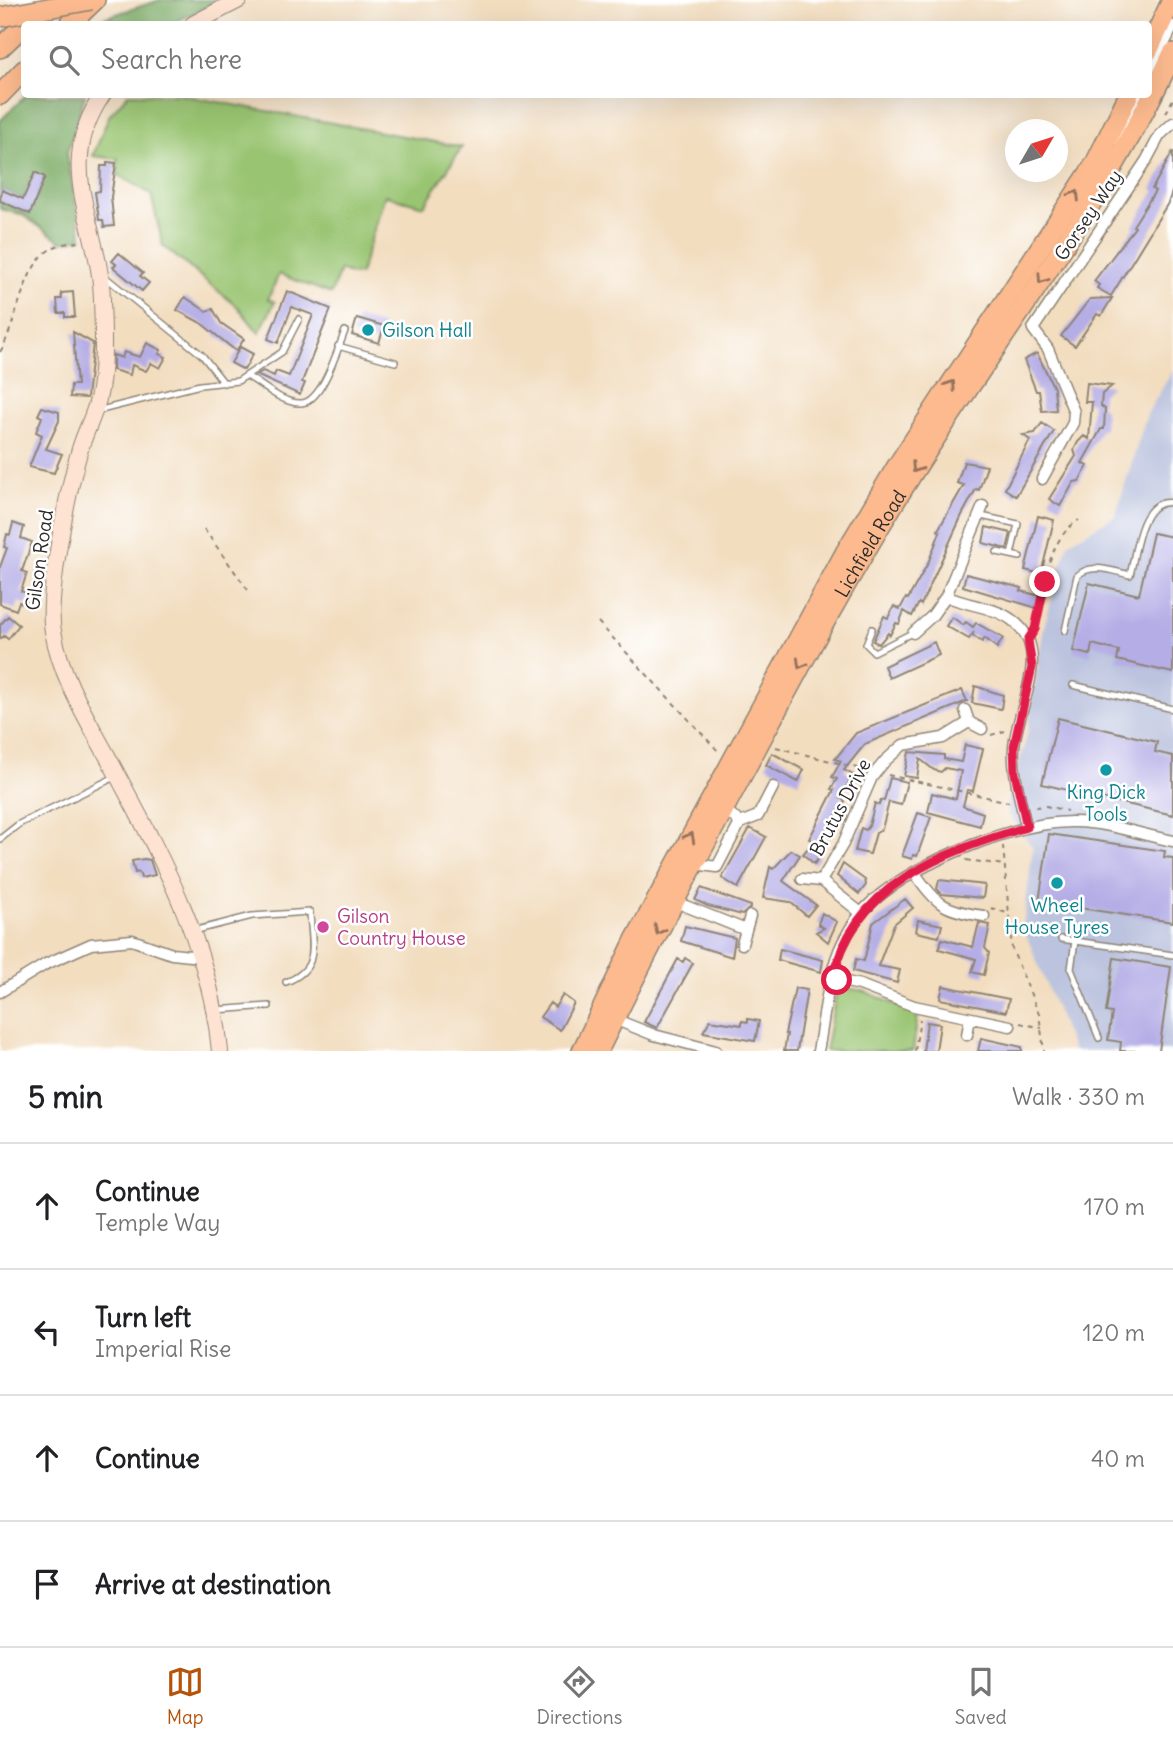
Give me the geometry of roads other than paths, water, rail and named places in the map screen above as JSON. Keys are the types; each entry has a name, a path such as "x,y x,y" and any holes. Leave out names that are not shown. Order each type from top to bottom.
{"highway":[{"path":"29,21 51,0"},
{"path":"0,18 93,0"},
{"path":"73,21 93,0"},
{"path":"1152,46 1171,13"},
{"path":"0,48 21,29"},
{"name":"Lichfield Road","path":"1152,90 1173,54"},
{"path":"0,95 21,73"},
{"name":"Lichfield Road","path":"582,1051 635,940 730,762 872,508 1095,164 1127,98"},
{"name":"Lichfield Road","path":"598,1051 673,901 859,560 914,471 1088,210 1148,98"}],"main road":[{"path":"199,21 239,0"},
{"name":"Gilson Road","path":"101,98 87,124 78,156 78,181 102,297 100,381 72,480 51,621 62,664 177,887 200,957 220,1051"}],"street":[{"path":"1162,71 1171,13"},
{"path":"1095,164 1124,127 1138,98"},
{"name":"Gorsey Way","path":"1042,479 1073,423 1074,412 1048,349 1033,328 1146,161 1160,135 1173,123"},
{"path":"913,633 932,616 946,596 961,555 982,511"},
{"path":"946,596 1003,614 1017,624 1028,640 1032,667 1018,722 1014,762 1027,827"},
{"name":"Brutus Drive","path":"821,881 844,844 875,772 904,745 943,738 967,716 982,730"},
{"path":"695,864 717,867 740,823 758,816 773,787"},
{"path":"723,807 740,823"},
{"path":"818,1051 842,945 861,912 888,888 959,852 1027,827 1077,822 1173,841"},
{"path":"915,873 938,904 959,919 984,916"},
{"name":"Brutus Drive","path":"802,879 821,881 861,912"},
{"path":"673,901 746,930"},
{"path":"742,944 750,916"},
{"path":"0,992 58,958 90,944 132,940 172,954 200,957"},
{"path":"833,979 860,985 921,1007 1010,1026"},
{"path":"967,1035 970,1018"},
{"path":"614,1019 654,1035 716,1051"}],"lane":[{"path":"97,270 202,355 225,383"},
{"path":"93,411 200,385 239,381 282,352 299,319"},
{"path":"247,376 286,399 301,404 312,399 320,390 345,331"},
{"path":"338,346 395,362"},
{"path":"1065,631 1077,576 1082,571 1095,568 1130,575 1144,520 1150,510 1170,502"},
{"path":"982,511 1018,524 1011,555"},
{"path":"997,552 1020,557"},
{"path":"872,629 866,644 874,652 913,633"},
{"path":"1073,685 1173,709"},
{"path":"0,839 19,824 118,776"},
{"path":"193,931 252,916 310,912 312,963 308,970 286,982"},
{"path":"1061,939 1173,955"},
{"path":"1075,941 1071,969 1099,1038"},
{"path":"213,1010 269,1006"}],"place":[{"name":"Gilson Hall","path":"368,330"},
{"name":"King Dick Tools","path":"1106,770"},
{"name":"Wheel House Tyres","path":"1057,883"},
{"name":"Gilson Country House","path":"323,927"}]}
